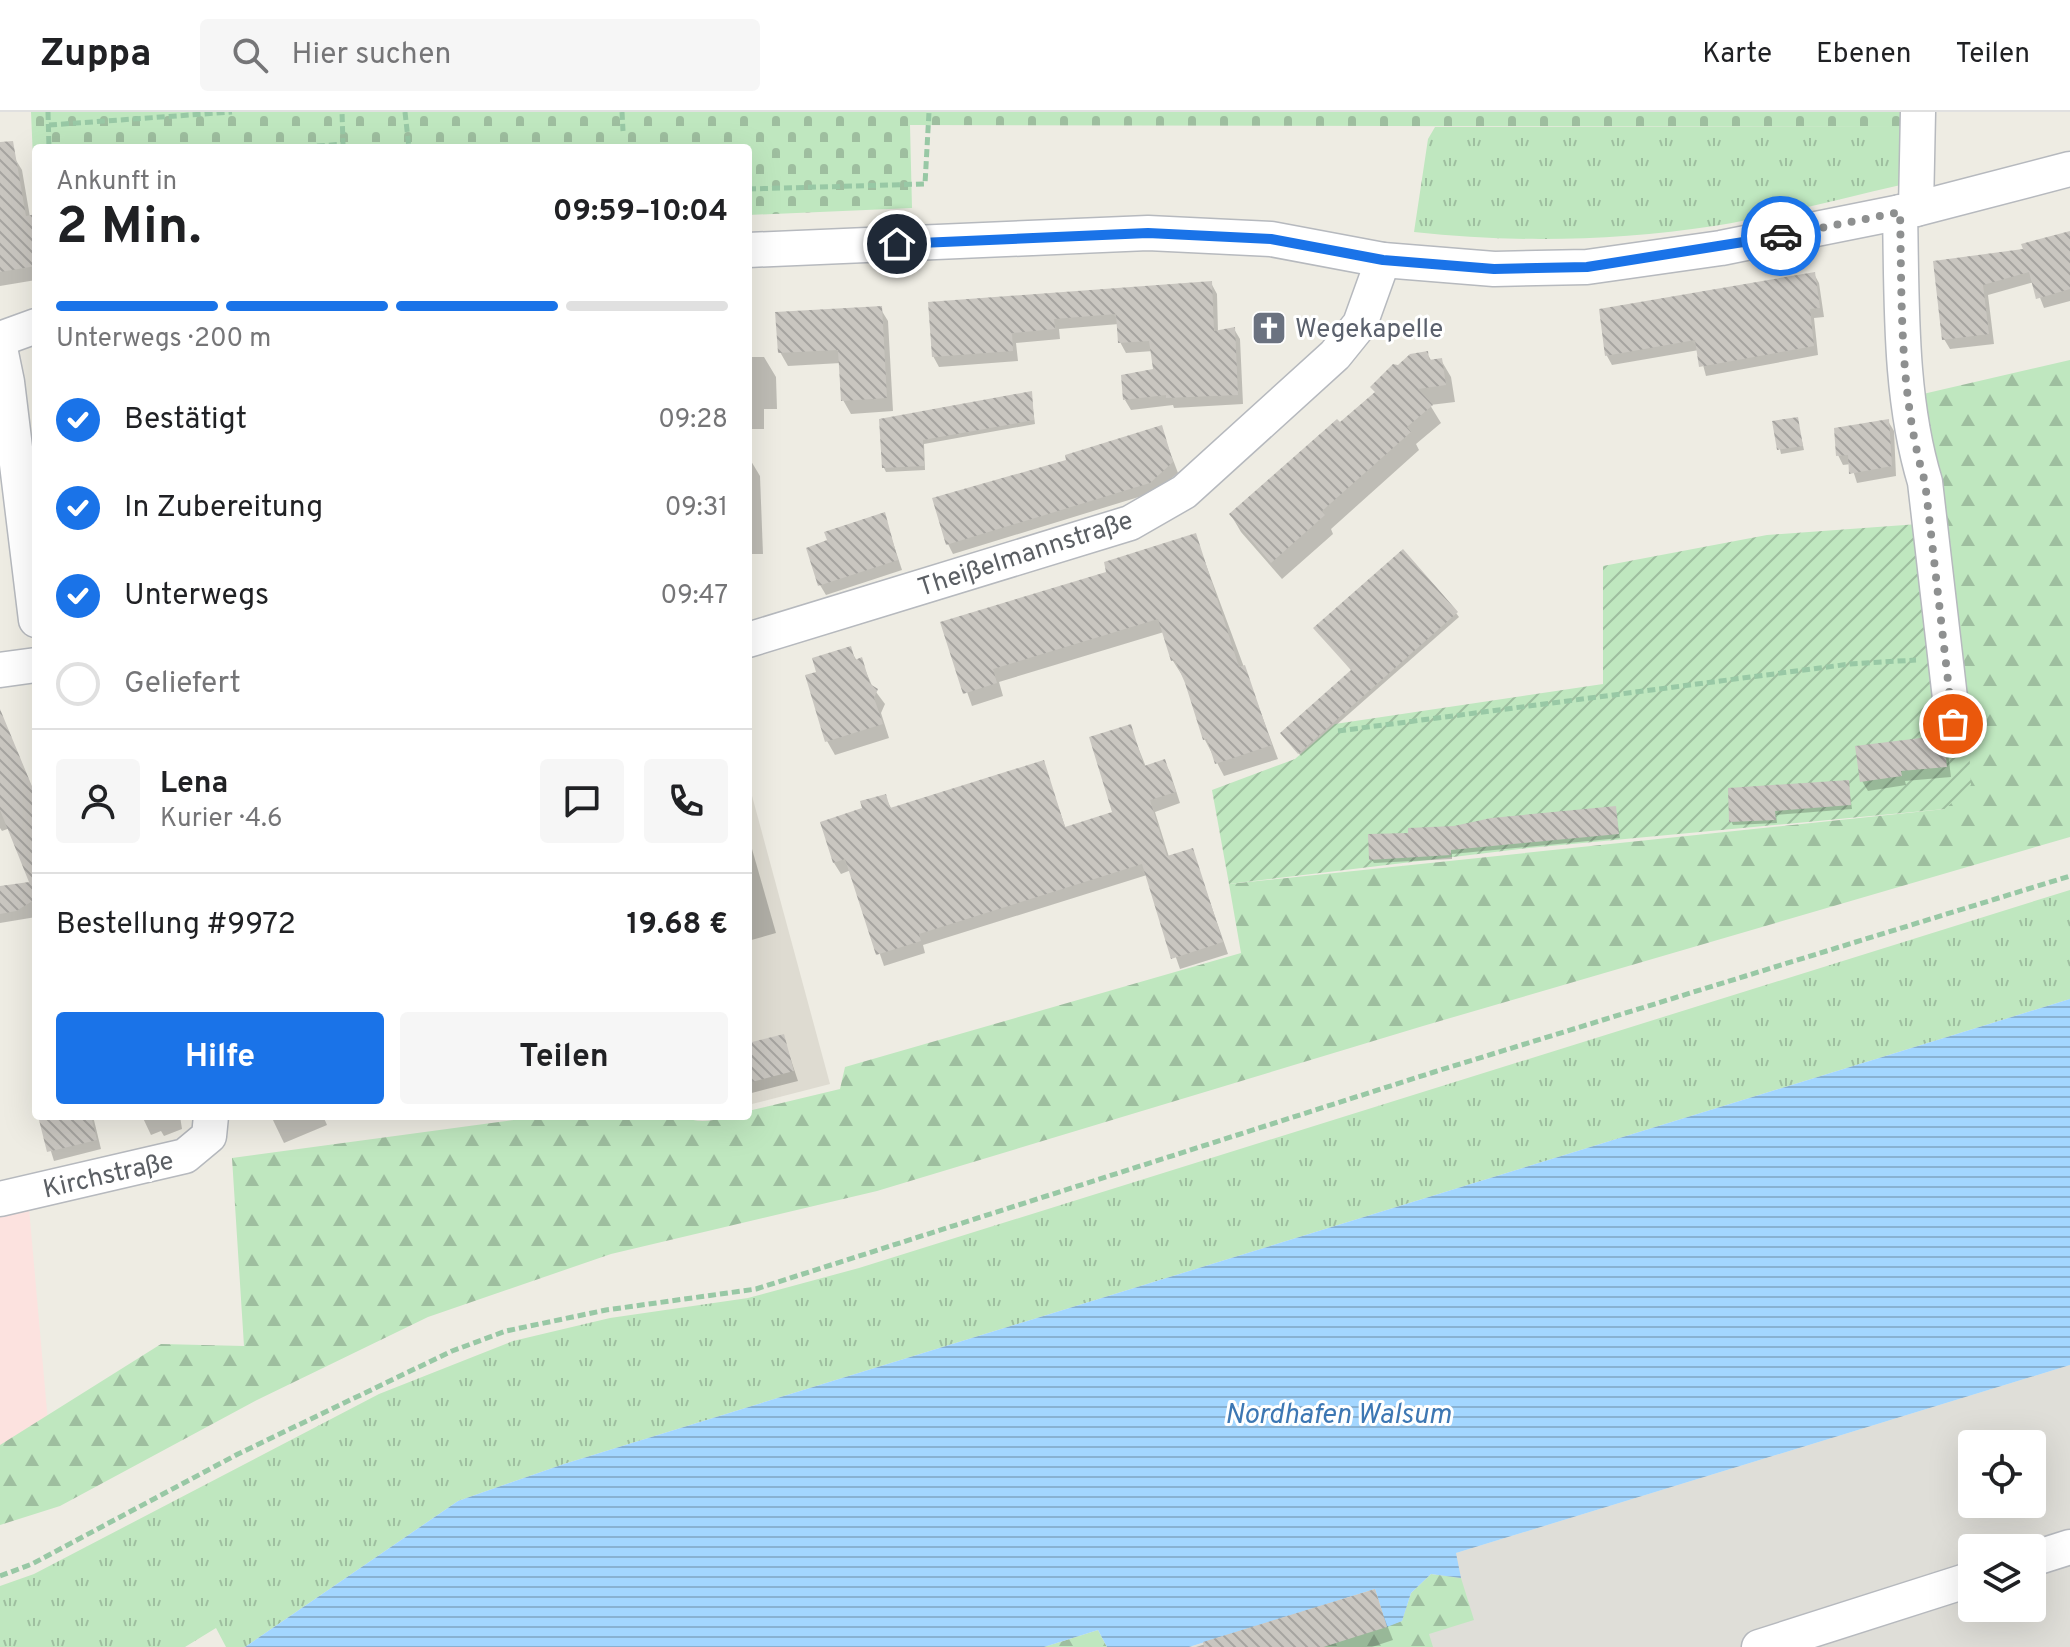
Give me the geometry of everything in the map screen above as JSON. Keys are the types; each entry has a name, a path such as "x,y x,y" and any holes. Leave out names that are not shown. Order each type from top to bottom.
{"street":[{"path":"1918,112 1908,211 1902,336 1915,448 1925,482 1953,724"},
{"path":"752,250 1148,233 1271,239 1383,260 1494,269 1587,267 1721,248 1908,211 2070,169"},
{"name":"Theißelmannstraße","path":"752,639 1130,523 1184,492 1335,355 1360,324 1383,260"},
{"path":"0,339 32,327"},
{"path":"0,348 7,382 32,587"},
{"path":"0,670 32,666"},
{"name":"Kirchstraße","path":"0,1199 185,1156 210,1126"},
{"path":"2046,1555 2070,1547"},
{"path":"1759,1647 1958,1583"}],"path":[{"path":"48,112 49,144"},
{"path":"49,125 232,112"},
{"path":"342,112 343,144"},
{"path":"405,112 409,144"},
{"path":"622,112 623,131"},
{"path":"752,189 925,184 929,112"},
{"path":"1338,731 1850,664 1945,658"},
{"path":"0,1576 32,1564 238,1454 452,1351 506,1331 606,1310 756,1289 1449,1067 2070,876"}],"shaded area":[{"path":"752,796 830,1084 752,1104"},
{"path":"28,1197 55,1501 0,1516 0,1204"},
{"path":"2070,1365 2070,1647 1189,1647 1375,1589 1388,1626 1456,1553"}],"green space":[{"path":"31,112 1907,112 1907,127 910,125 912,208 752,215 752,144 32,144"},
{"path":"1435,127 1907,127 1905,184 1738,222 1639,235 1526,239 1414,232 1428,139"},
{"path":"2070,360 2070,837 1423,1026 877,1191 611,1254 428,1317 257,1400 60,1506 0,1525 0,1445 161,1344 244,1346 232,1158 514,1120 752,1120 752,1110 840,1089 845,1067 1241,953 1229,884 1945,809 1923,394"},
{"path":"1946,522 1966,691 1971,785 1945,809 1529,848 1229,884 1212,790 1295,759 1335,724 1603,684 1603,566 1767,535"},
{"path":"2070,890 2070,999 564,1464 458,1501 245,1647 226,1647 216,1628 185,1647 0,1647 0,1586 34,1574 379,1394 513,1341 610,1318 748,1298 859,1268"},
{"path":"1431,1574 1461,1578 1474,1620 1429,1634 1433,1647 1323,1647 1402,1621 1411,1593"},
{"path":"1098,1630 1107,1647 1044,1647"}],"water":[{"name":"Nordhafen Walsum","path":"2070,999 2070,1365 1456,1553 1461,1578 1431,1574 1411,1593 1402,1621 1387,1627 1375,1589 1189,1647 1107,1647 1098,1630 1044,1647 245,1647 458,1501 564,1464"}],"building":[{"path":"13,141 26,216 32,215 32,267 0,272 0,142"},
{"path":"2070,231 2070,289 2036,299 2029,272 1983,285 1989,334 1942,340 1933,261 2023,249 2021,244"},
{"path":"1815,272 1820,308 1810,309 1814,346 1699,367 1695,340 1605,356 1599,309"},
{"path":"1212,281 1214,331 1235,327 1238,395 1166,398 1166,395 1123,400 1121,375 1153,369 1149,341 1118,343 1116,314 1054,319 1055,329 1012,333 1013,351 932,357 928,302"},
{"path":"882,306 887,398 841,401 838,350 778,353 775,312"},
{"path":"1428,351 1429,360 1442,358 1446,385 1418,389 1433,405 1407,427 1411,432 1322,511 1325,515 1271,563 1229,514 1337,419 1340,422 1375,392 1370,387 1393,364 1398,365 1410,354"},
{"path":"1032,391 1034,420 923,440 924,466 882,468 879,419"},
{"path":"1798,417 1803,446 1777,450 1772,421"},
{"path":"1889,419 1892,466 1849,474 1848,455 1836,456 1834,428"},
{"path":"1162,425 1173,462 1150,483 946,545 932,498 1066,460 1065,455"},
{"path":"885,512 898,560 818,586 806,548 827,540 824,532"},
{"path":"1196,533 1239,667 1245,665 1272,745 1215,764 1207,739 1203,740 1185,683 1175,660 1171,661 1158,619 993,669 997,683 963,694 940,622 1106,572 1104,562"},
{"path":"1403,549 1458,612 1298,754 1280,733 1351,670 1313,628"},
{"path":"851,646 855,660 862,657 870,684 878,689 874,698 883,724 825,742 805,675 816,672 812,658"},
{"path":"0,709 32,786 32,901 16,911 0,914 0,886 29,882 0,810"},
{"path":"1131,724 1144,766 1165,759 1176,792 1150,800 1167,856 1193,848 1223,942 1171,959 1142,864 919,934 921,941 876,955 845,859 833,863 820,822 862,808 860,801 886,794 890,808 1044,760 1065,827 1112,812 1089,737"},
{"path":"1937,736 1944,741 1947,767 1901,771 1902,776 1860,782 1855,746"},
{"path":"1849,780 1851,805 1775,811 1776,820 1729,822 1728,788"},
{"path":"1616,806 1619,834 1451,850 1451,855 1369,860 1368,834 1408,833 1408,828 1454,826 1491,818"},
{"path":"784,1034 794,1071 752,1082 752,1042"},
{"path":"39,1120 92,1120 97,1140 47,1152"},
{"path":"1375,1589 1387,1627 1323,1647 1204,1647 1203,1642"}],"way so far":[{"path":"1781,236 1900,212 1902,336 1915,448 1925,482 1953,724"}],"place":[{"name":"Wegekapelle","path":"1269,328"}],"route":[{"path":"897,244 1148,233 1271,239 1383,260 1494,269 1587,267 1781,236"}]}
